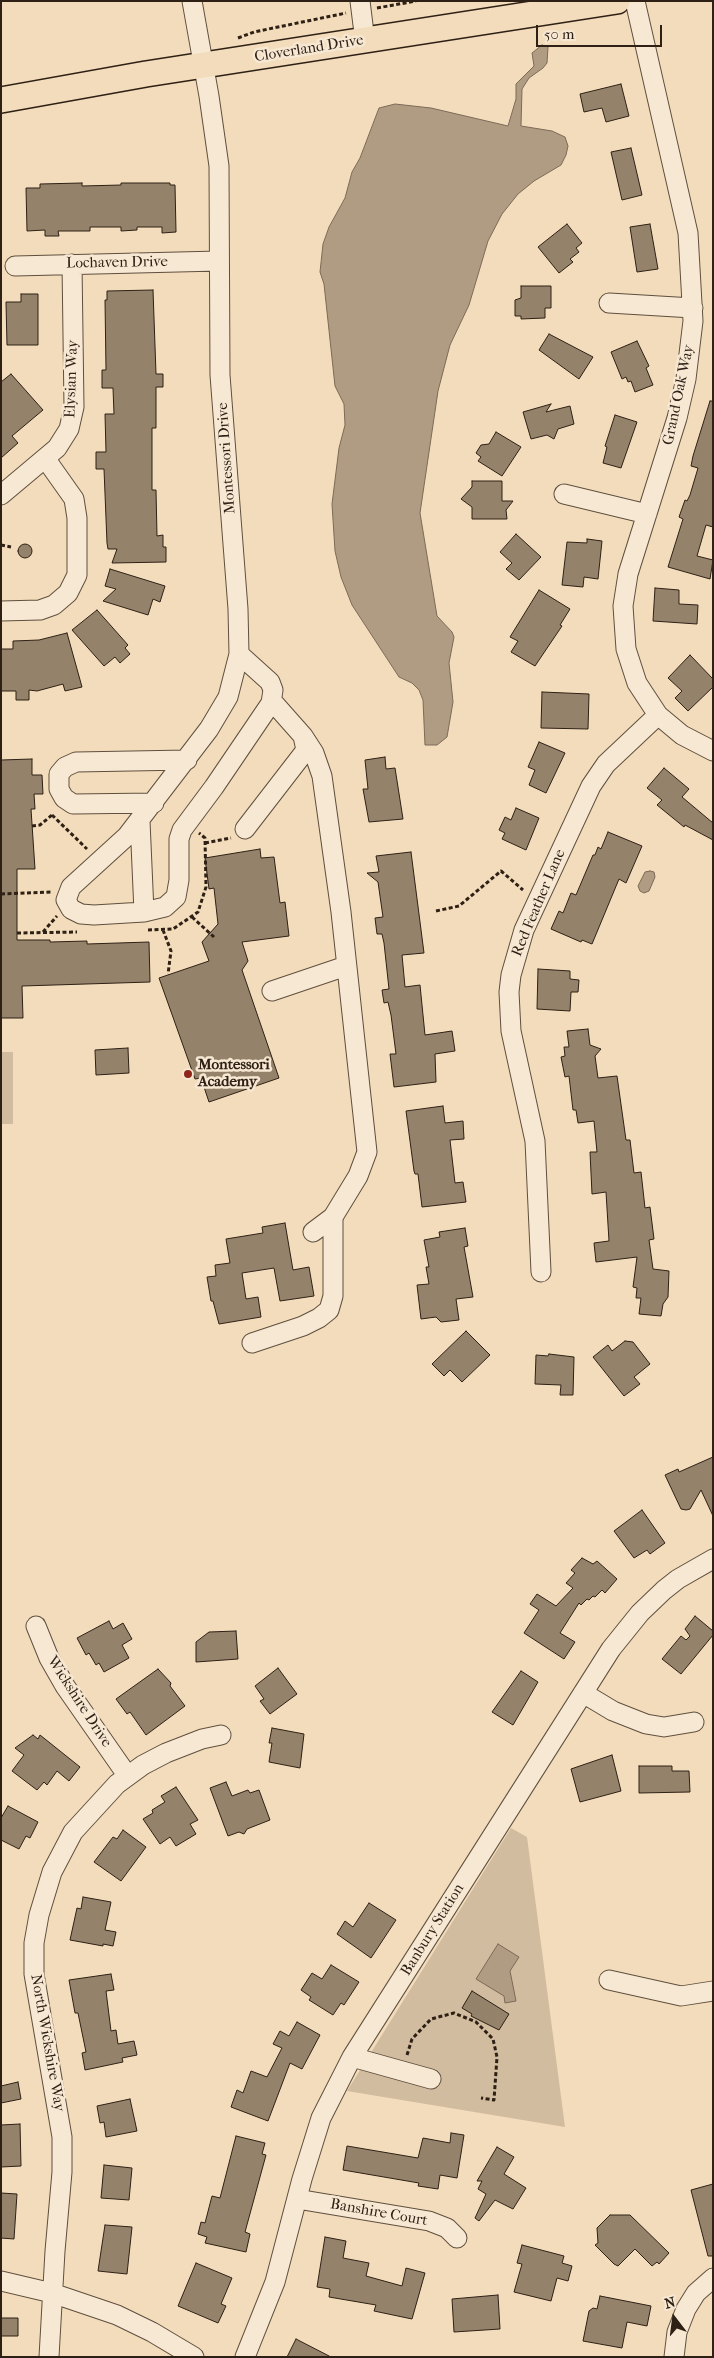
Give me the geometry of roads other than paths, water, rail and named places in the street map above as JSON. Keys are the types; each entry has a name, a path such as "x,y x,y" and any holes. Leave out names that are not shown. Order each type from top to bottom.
{"main road":[{"name":"Cloverland Drive","path":"1,100 146,74 617,1"}],"street":[{"name":"Montessori Drive","path":"144,912 120,915 82,914 69,907 66,900 68,892 127,836 140,821 187,760 225,703 234,682 239,654 238,609 220,375 219,166 192,1"},
{"name":"Grand Oak Way","path":"635,1 688,233 693,308 692,336 684,386 675,425 628,574 624,594 626,648 633,674 647,701 658,715 682,735 713,751"},
{"path":"360,6 365,41"},
{"name":"Lochaven Drive","path":"15,266 219,261"},
{"name":"Elysian Way","path":"1,495 57,448 67,435 74,410 72,264"},
{"path":"608,304 693,308"},
{"path":"1,611 40,610 54,605 68,593 78,575 76,506 70,492 46,458"},
{"path":"564,494 647,514"},
{"path":"140,821 144,912 165,907 176,897 179,880 179,839 182,830 260,722 272,701 273,690 270,682 239,654"},
{"path":"272,701 303,736 314,753 322,776 367,1152 358,1176 333,1217 313,1232"},
{"name":"Red Feather Lane","path":"542,1272 535,1141 512,1039 509,992 518,946 594,780 606,764 658,715"},
{"path":"245,830 304,754 306,745 303,736"},
{"path":"154,803 78,805 66,800 59,790 58,778 62,770 73,762 187,760"},
{"path":"272,991 346,966"},
{"path":"252,1343 302,1326 319,1318 329,1310 333,1296 333,1217"},
{"name":"Banbury Station","path":"245,2357 275,2282 297,2199 322,2118 352,2058 582,1693 612,1649 640,1613 678,1579 713,1559"},
{"name":"Wickshire Drive","path":"36,1626 49,1658 65,1686 127,1775"},
{"path":"582,1693 613,1711 646,1724 664,1727 694,1722"},
{"name":"North Wickshire Way","path":"48,2357 62,2172 62,2137 35,1986 35,1930 52,1872 73,1832 98,1804 127,1775 142,1765 188,1744 221,1735"},
{"path":"609,1980 680,1996 713,1991"},
{"path":"352,2058 431,2079"},
{"name":"Banshire Court","path":"297,2199 429,2221 447,2228 457,2238"},
{"path":"674,2357 678,2332 686,2309 696,2293 713,2278"},
{"path":"1,2281 52,2293 130,2321 194,2357"}],"place":[{"name":"Montessori Academy","path":"188,1074"}]}
